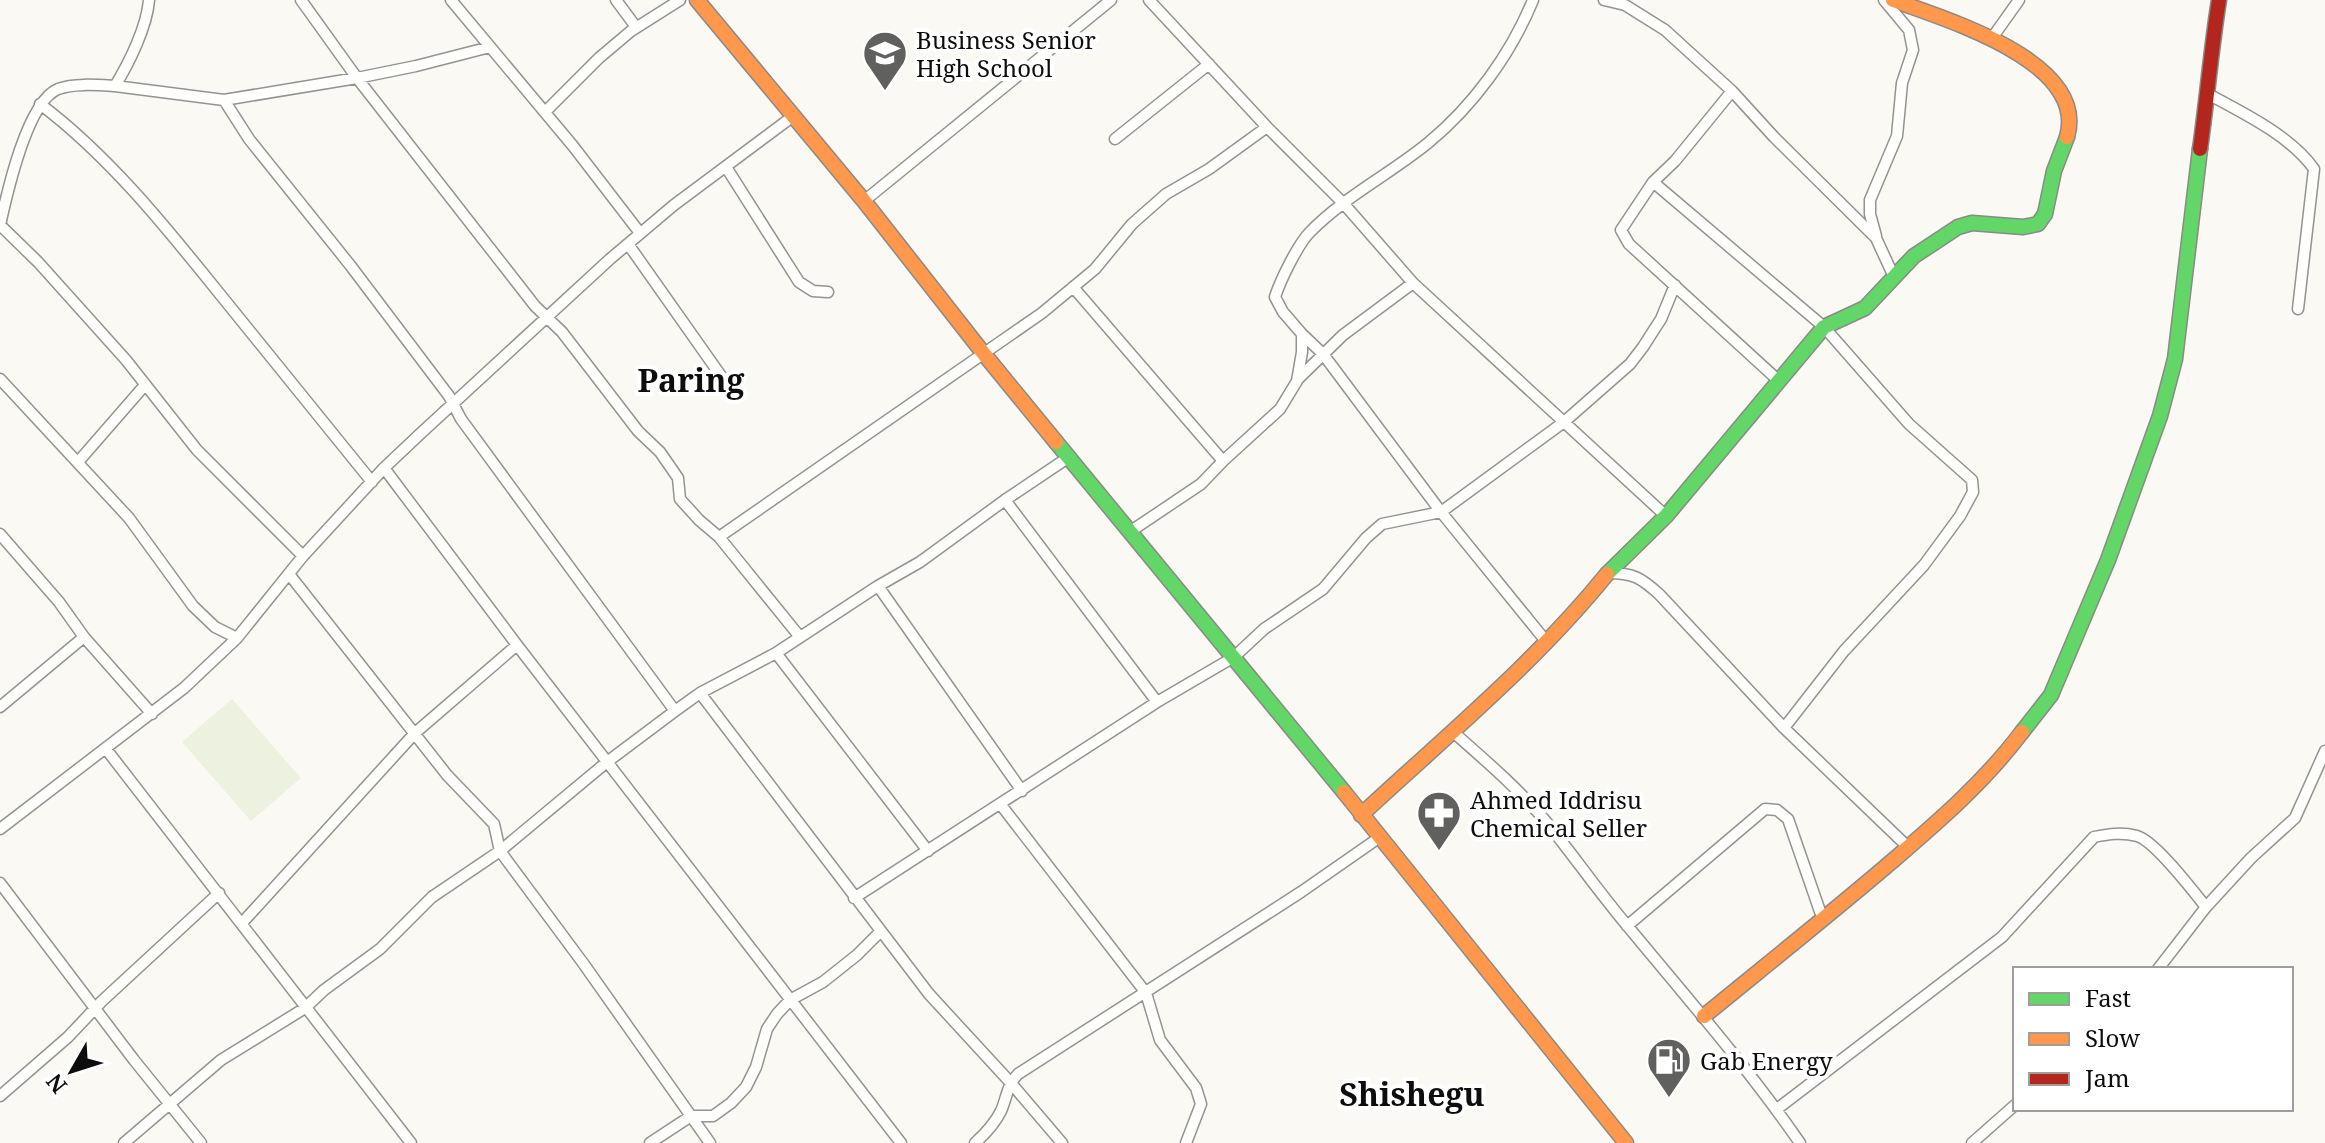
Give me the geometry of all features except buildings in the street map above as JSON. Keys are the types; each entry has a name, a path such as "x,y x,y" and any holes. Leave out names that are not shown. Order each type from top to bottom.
{"street":[{"path":"115,86 128,63 148,12 149,0"},
{"path":"301,0 357,78 535,306 562,332 638,431 660,452 678,478 680,499 719,537 800,637"},
{"path":"451,0 545,112 640,233"},
{"path":"616,0 636,27"},
{"path":"545,112 599,58 636,27 680,0"},
{"path":"697,0 864,201 984,354 1234,657 1626,1143"},
{"path":"864,201 1111,0"},
{"path":"1149,0 1267,127 1344,204 1413,283 1666,516"},
{"path":"1533,0 1503,57 1467,105 1429,142 1308,233 1275,297 1283,312 1323,354 1441,512 1545,640"},
{"path":"1604,0 1627,3 1665,30 1732,91 1876,238"},
{"path":"1884,0 1909,30 1913,50 1902,83 1897,136 1870,200 1876,238 1894,277"},
{"path":"1361,815 1527,661 1608,573 1666,516 1824,327 1865,308 1914,256 1958,227 1972,223 2031,226 2043,219 2071,122 2060,91 2029,60 1992,38 1893,0"},
{"path":"1992,38 2019,0"},
{"path":"1704,1016 1957,806 2005,755 2051,695 2108,560 2160,416 2175,359 2219,0"},
{"path":"303,556 197,450 126,360 38,262 0,225 11,174 40,104 53,92 65,87 115,86 224,100 357,78 490,47"},
{"path":"1115,139 1209,64"},
{"path":"1732,91 1675,161 1653,182 1621,230 1629,244 1779,381"},
{"path":"2208,94 2257,121 2305,157 2314,169 2298,309"},
{"path":"224,100 249,139 350,265 454,403 461,419 675,711"},
{"path":"40,104 68,125 128,186 372,482"},
{"path":"0,829 184,688 237,638 303,556 384,468 640,233 792,117"},
{"path":"719,537 1042,313 1095,269 1132,224 1166,194 1209,169 1267,127"},
{"path":"726,167 799,282 813,291 828,292"},
{"path":"1653,182 1824,327 1909,424 1972,480 1973,492 1960,516 1924,565 1844,651 1784,728"},
{"path":"628,244 726,383"},
{"path":"1131,531 1201,484 1280,409 1297,381 1343,335 1413,283"},
{"path":"854,898 1157,702 1234,657 1264,629 1323,589 1366,538 1382,524 1441,512 1564,422 1630,364 1661,319 1675,285"},
{"path":"1073,287 1223,461"},
{"path":"1297,381 1302,334"},
{"path":"0,379 133,523 193,606 215,627 237,638"},
{"path":"78,462 145,385"},
{"path":"124,1143 221,1060 305,1008 380,949 432,897 500,851 607,762 675,711 700,693 776,653 920,562 1069,457"},
{"path":"384,468 901,1143"},
{"path":"1005,500 1157,702"},
{"path":"0,534 152,714"},
{"path":"1608,573 1628,573 1659,594 1784,728 1909,848"},
{"path":"289,574 447,775 494,824 500,851 710,1143"},
{"path":"878,586 1022,791"},
{"path":"0,707 84,637"},
{"path":"242,923 415,733 517,645"},
{"path":"776,653 928,851"},
{"path":"700,693 929,994 1062,1143"},
{"path":"1452,731 1546,821 1627,926 1704,1016 1800,1143"},
{"path":"106,749 411,1143"},
{"path":"2160,967 2206,907 2251,858 2295,818 2325,751"},
{"path":"1001,805 1146,993 1160,1040 1196,1088 1201,1104 1186,1143"},
{"path":"1627,926 1765,809 1777,810 1788,819 1823,920"},
{"path":"1777,1109 2002,937 2094,837 2116,833 2141,837 2173,867 2206,907"},
{"path":"975,1143 1000,1114 1010,1082 1018,1074 1301,892 1380,837"},
{"path":"0,883 94,1009 201,1143"},
{"path":"0,1096 68,1037 219,893"},
{"path":"650,1143 691,1116 713,1116 731,1103 746,1087 756,1067 767,1029 777,1014 790,1000 830,977 880,932"},
{"path":"1972,1143 2013,1107"}],"green space":[{"path":"232,699 301,778 251,821 182,742"}],"traffic: fast":[{"path":"1607,574 1666,516 1824,327 1865,308 1914,256 1958,227 1972,223 2023,227 2038,224 2045,214 2054,171 2067,137"},
{"path":"2022,732 2051,695 2108,560 2160,416 2175,359 2200,149"},
{"path":"1056,442 1344,792"}],"traffic: slow":[{"path":"697,0 864,201 1056,442"},
{"path":"1893,0 1976,32 2035,65 2056,86 2068,110 2067,137"},
{"path":"1361,815 1520,669 1607,574"},
{"path":"1704,1016 1938,821 1974,787 2022,732"},
{"path":"1344,792 1626,1143"}],"traffic: jam":[{"path":"2200,149 2219,0"}],"place":[{"name":"Business Senior High School","path":"885,92"},
{"name":"Ahmed Iddrisu Chemical Seller","path":"1439,852"},
{"name":"Gab Energy","path":"1669,1099"}],"district":[{"name":"Paring","path":"691,379"},
{"name":"Shishegu","path":"1412,1093"}]}
